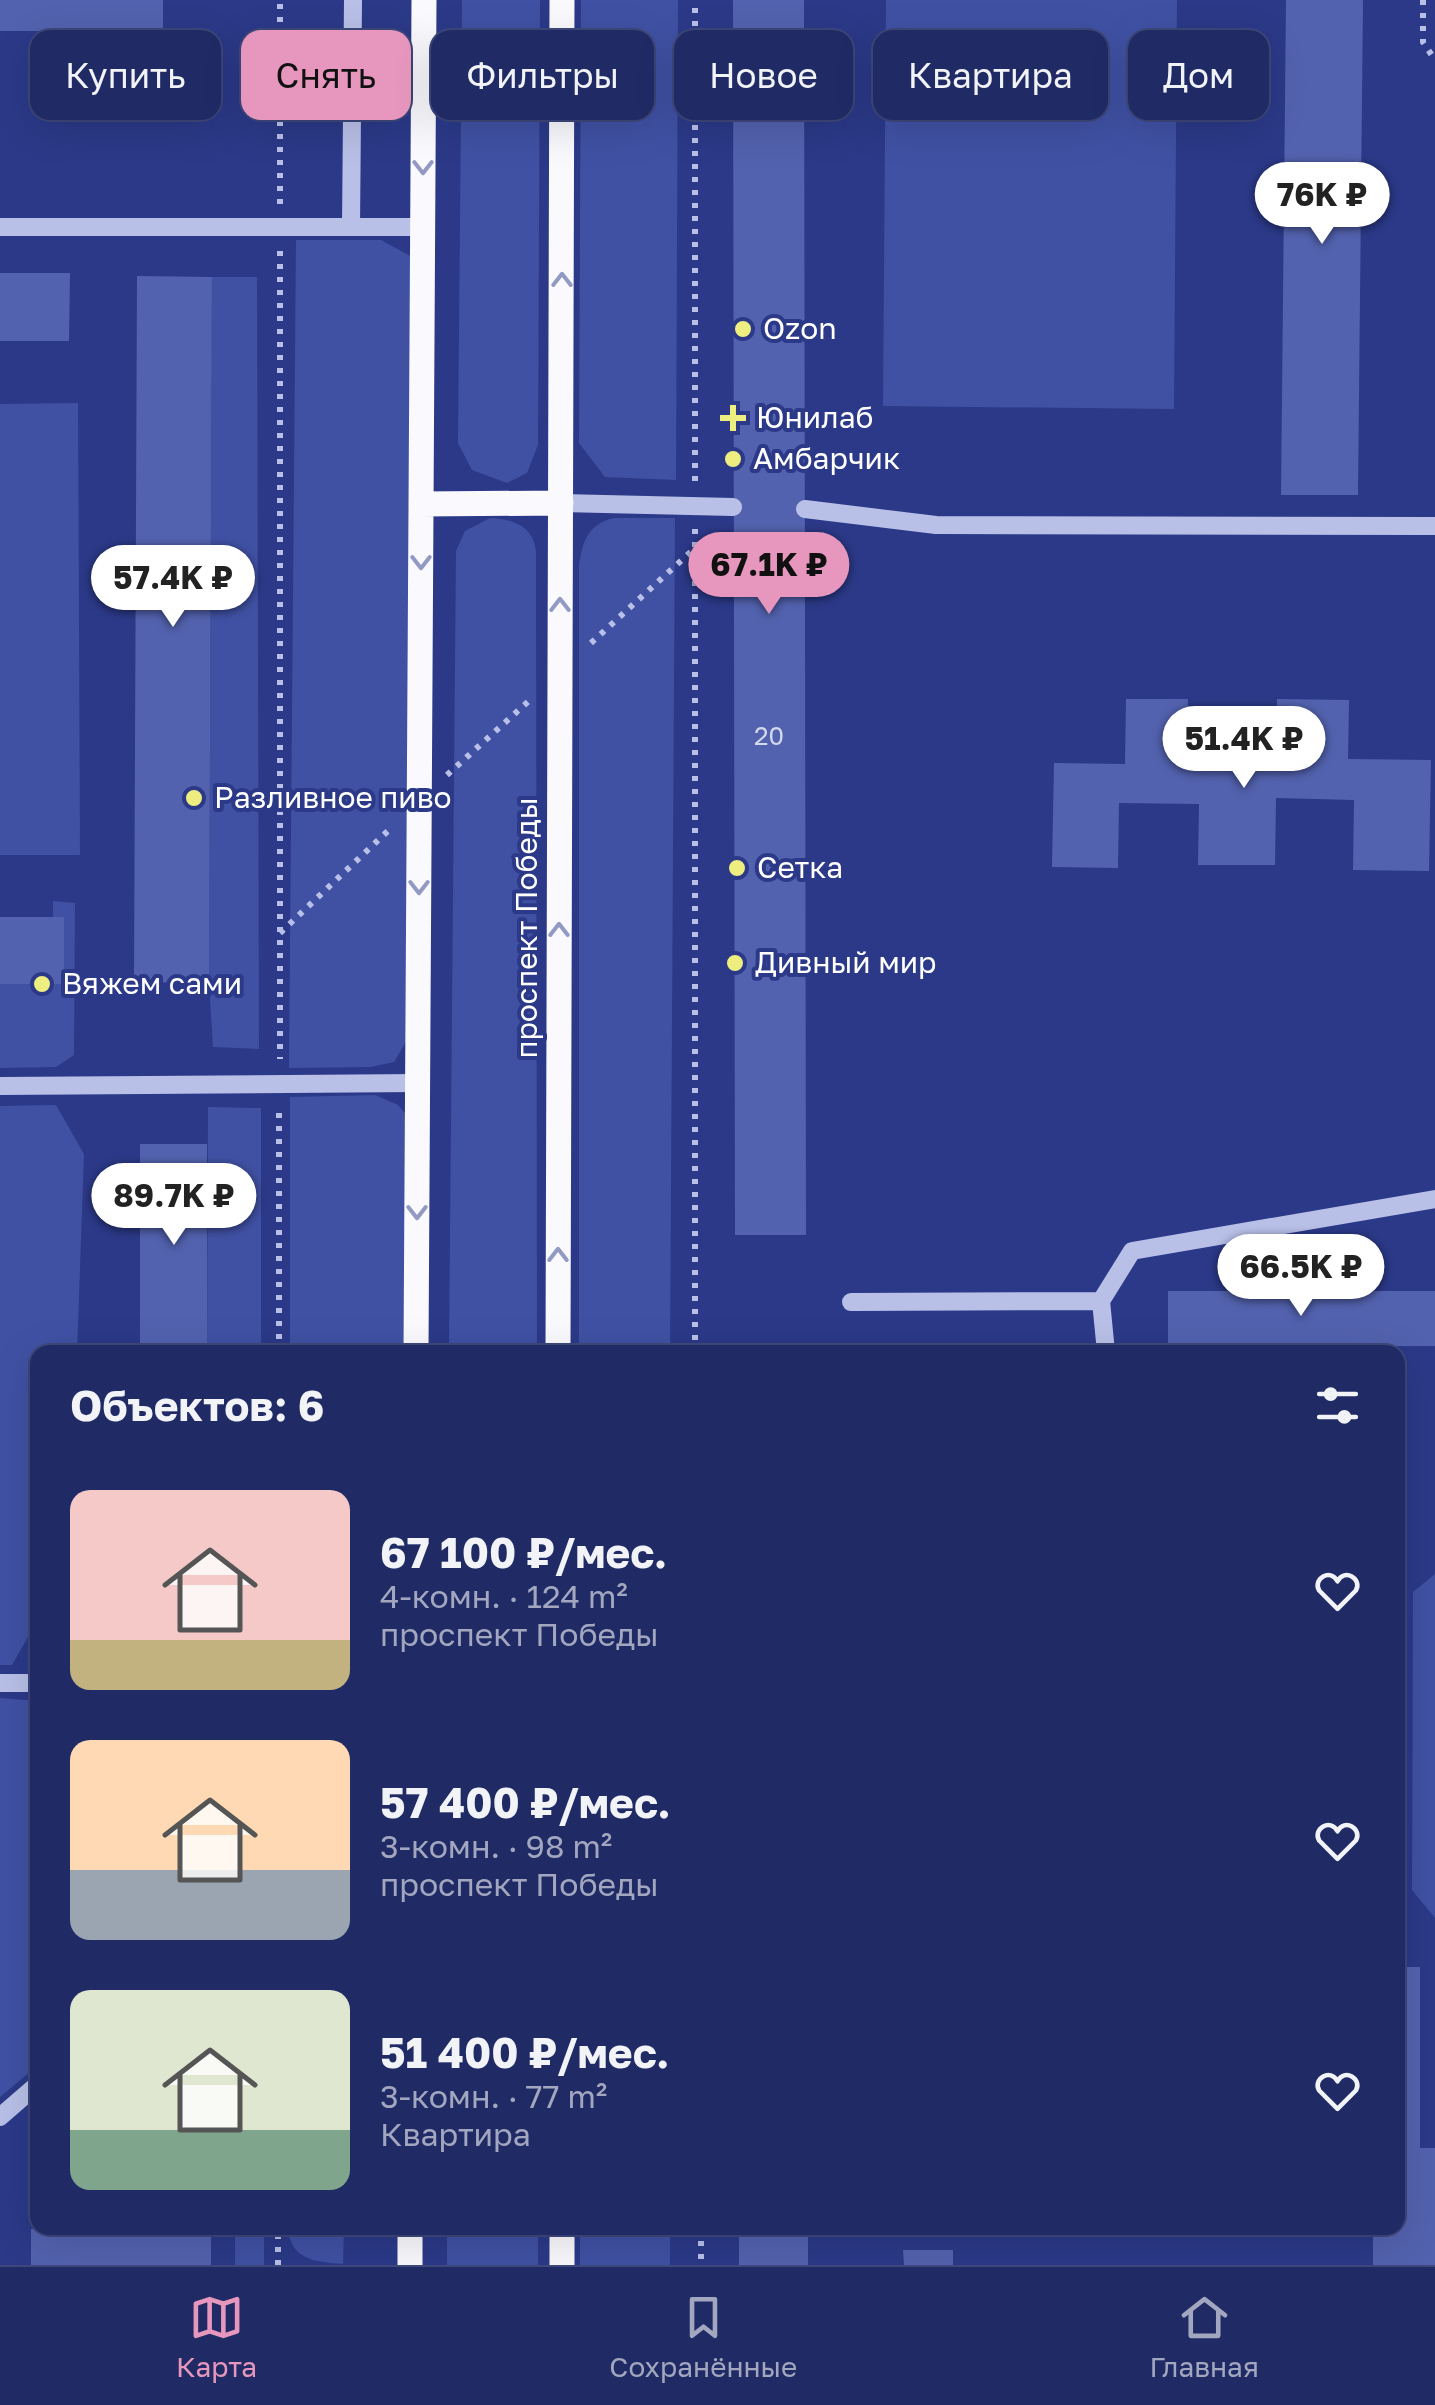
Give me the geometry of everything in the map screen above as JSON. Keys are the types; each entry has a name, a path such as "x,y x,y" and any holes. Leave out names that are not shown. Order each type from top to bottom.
{"main road":[{"path":"416,1345 424,0"},
{"name":"проспект Победы","path":"558,1345 562,0"},
{"path":"421,504 561,503"},
{"path":"410,2235 410,2265"},
{"path":"562,2235 562,2265"}],"lane":[{"path":"351,227 353,0"},
{"path":"0,227 423,227"},
{"path":"561,503 733,507"},
{"path":"805,509 936,525 1435,526"},
{"path":"0,1086 418,1082"},
{"path":"1105,1345 1101,1300 1132,1251 1435,1199"},
{"path":"851,1302 1101,1300"},
{"path":"0,1683 30,1684"},
{"path":"0,2117 30,2091"}],"path":[{"path":"279,1345 280,0"},
{"path":"695,1345 696,0"},
{"path":"1422,0 1423,42 1435,60"},
{"path":"279,934 695,548"},
{"path":"278,2235 278,2265"},
{"path":"700,2235 701,2265"}],"shaded area":[{"path":"462,0 540,0 540,30 462,30"},
{"path":"581,0 678,0 678,30 674,30 674,120 678,120 676,480 605,477 579,443 580,120 654,120 654,30 581,30"},
{"path":"886,0 1177,0 1177,30 1128,30 1128,120 1176,120 1174,409 883,406 885,120 1108,120 1108,30 886,30"},
{"path":"461,120 539,120 538,445 527,473 507,483 472,470 458,443"},
{"path":"296,240 381,240 412,257 407,1040 394,1062 371,1067 289,1068"},
{"path":"212,277 257,277 259,1049 213,1047 209,983"},
{"path":"78,403 80,855 0,855 0,404"},
{"path":"490,518 507,520 527,530 536,552 537,1345 449,1345 456,551 465,531"},
{"path":"675,518 670,1345 579,1345 579,566 588,535 605,521"},
{"path":"53,901 75,903 74,1055 56,1067 0,1068 0,984 64,984 64,918 53,917"},
{"path":"375,1095 398,1105 410,1119 407,1345 290,1345 290,1097"},
{"path":"56,1105 84,1154 77,1345 30,1345 30,1633 12,1665 0,1665 0,1106"},
{"path":"208,1107 261,1108 261,1345 207,1345"},
{"path":"1435,1574 1435,1918 1412,1890 1413,1592"},
{"path":"0,1698 30,1700 30,2072 0,2097"},
{"path":"235,2235 264,2235 264,2265 235,2265"},
{"path":"289,2235 344,2235 343,2264 306,2257"},
{"path":"447,2235 538,2235 538,2265 447,2265"},
{"path":"580,2235 670,2235 670,2265 580,2265"}],"building":[{"path":"0,0 163,0 163,30 0,31"},
{"path":"733,0 804,0 804,30 733,30"},
{"path":"1286,0 1363,0 1358,495 1281,495"},
{"path":"733,120 804,120 806,1235 735,1235"},
{"path":"0,273 70,273 69,341 0,341"},
{"path":"137,276 212,277 209,983 134,982"},
{"path":"1126,699 1188,699 1186,760 1276,761 1277,699 1349,700 1348,759 1431,760 1429,871 1353,870 1354,800 1276,798 1275,865 1198,865 1199,804 1119,803 1118,868 1052,867 1054,763 1125,764"},
{"path":"0,917 64,917 64,984 0,984"},
{"path":"140,1144 207,1144 207,1345 140,1345"},
{"path":"1168,1291 1435,1291 1435,1346 1168,1345"},
{"path":"1405,1967 1420,1967 1420,2148 1435,2148 1435,2265 1373,2265 1373,2235 1405,2235"},
{"path":"31,2235 211,2235 211,2265 31,2265"},
{"path":"739,2235 808,2235 808,2265 739,2265"},
{"path":"903,2250 953,2250 953,2265 904,2265"}],"place":[{"name":"Ozon","path":"743,329"},
{"name":"Юнилаб","path":"733,418"},
{"name":"Амбарчик","path":"733,459"},
{"name":"Разливное пиво","path":"194,798"},
{"name":"Сетка","path":"737,868"},
{"name":"Дивный мир","path":"735,963"},
{"name":"Вяжем сами","path":"42,984"}]}
